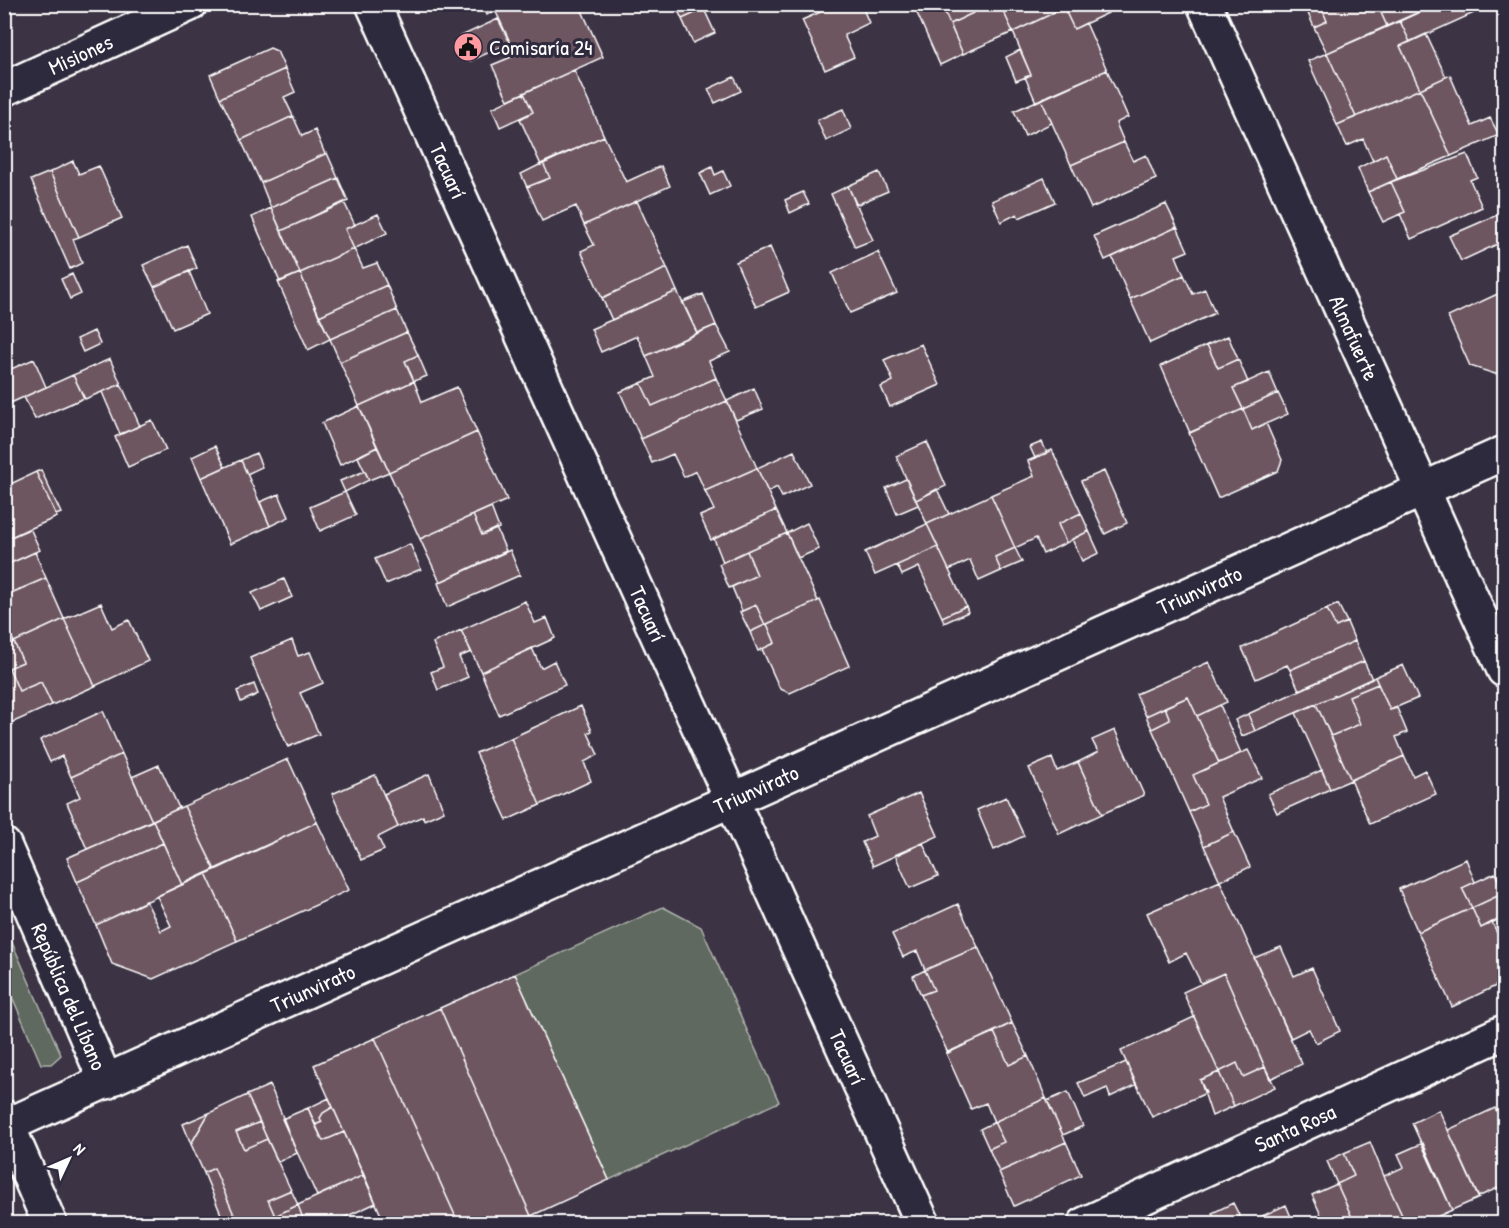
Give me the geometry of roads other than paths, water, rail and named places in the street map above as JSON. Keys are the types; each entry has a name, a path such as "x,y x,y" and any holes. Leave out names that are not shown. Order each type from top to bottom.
{"street":[{"name":"Misiones","path":"4,89 190,4"},
{"name":"Tacuarí","path":"373,4 923,1224"},
{"name":"Almafuerte","path":"1204,4 1504,670"},
{"name":"Triunvirato","path":"6,1121 106,1082 1504,453"},
{"name":"República del Líbano","path":"4,845 106,1082"},
{"name":"Santa Rosa","path":"1085,1224 1504,1032"},
{"path":"6,1121 50,1224"}],"place":[{"name":"Comisaría 24","path":"468,47"}]}
